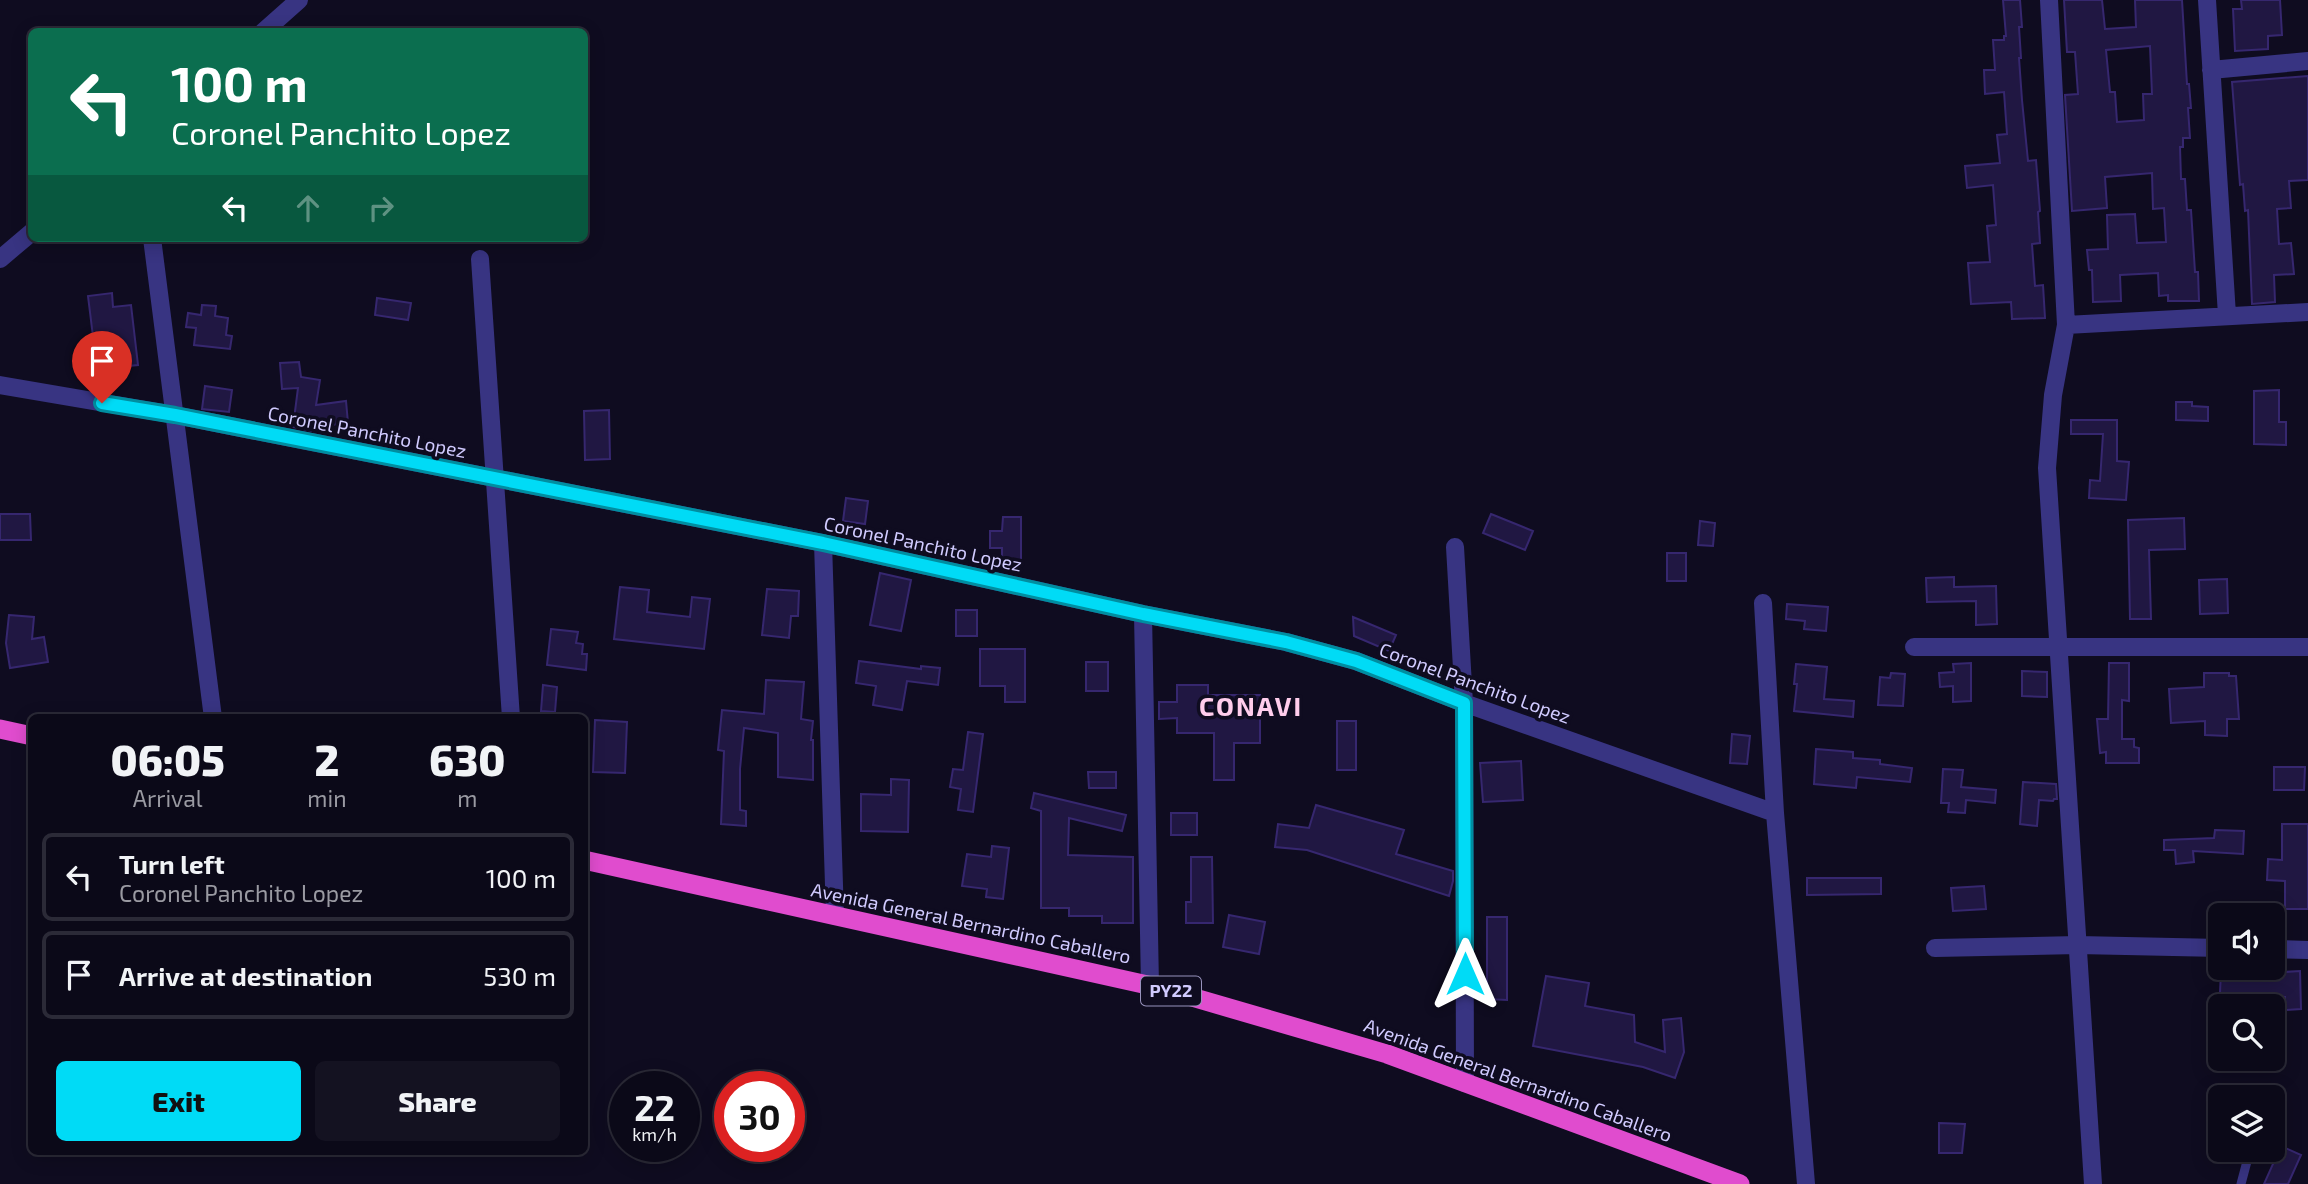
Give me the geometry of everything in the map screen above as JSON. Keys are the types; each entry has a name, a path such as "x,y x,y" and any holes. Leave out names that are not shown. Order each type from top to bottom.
{"highway":[{"path":"0,729 28,735"},
{"name":"Avenida General Bernardino Caballero","path":"588,861 1150,986 1387,1054 1740,1184"}],"street":[{"path":"268,28 299,0"},
{"path":"2049,0 2066,325 2053,395 2047,468 2093,1184"},
{"path":"2207,0 2227,315"},
{"path":"2211,70 2308,61"},
{"path":"0,259 28,235"},
{"path":"153,242 212,714"},
{"path":"480,259 511,714"},
{"path":"2066,325 2308,312"},
{"name":"Coronel Panchito Lopez","path":"0,385 175,415 823,543 1143,614 1286,642 1356,661 1464,703 1775,813"},
{"path":"823,543 835,916"},
{"path":"1455,547 1464,703 1465,1083"},
{"path":"1763,603 1775,813 1805,1184"},
{"path":"1143,614 1150,986"},
{"path":"1914,647 2308,647"},
{"path":"1935,948 2077,944 2208,948"},
{"path":"2285,949 2308,950"}],"lane":[{"path":"2241,1184 2247,1162"}],"building":[{"path":"2003,0 2020,0 2022,27 2019,27 2019,58 2022,100 2028,161 2036,160 2040,211 2040,243 2032,244 2035,286 2043,285 2045,318 2012,319 2011,302 1971,304 1968,263 1990,262 1987,226 1996,225 1993,185 1967,188 1965,166 2000,163 1997,135 2007,134 2004,92 1985,94 1984,70 1995,70 1993,40 2004,40 2006,36"},
{"path":"2064,0 2102,0 2105,29 2136,27 2135,0 2182,0 2191,108 2188,108 2190,138 2183,138 2183,147 2180,147 2181,179 2185,179 2187,210 2191,210 2199,301 2168,301 2168,295 2159,296 2158,273 2120,275 2121,301 2093,302 2092,270 2089,270 2087,250 2108,249 2107,215 2135,214 2137,243 2166,242 2164,208 2153,209 2152,173 2105,177 2107,208 2072,211 2065,95 2078,94 2075,52 2067,52","holes":["2150,46 2152,94 2143,94 2144,120 2117,122 2115,92 2110,92 2106,50"]},
{"path":"2241,0 2280,0 2282,35 2268,36 2268,49 2235,51 2233,9 2242,9"},
{"path":"2308,76 2308,180 2289,181 2291,208 2277,209 2279,244 2291,243 2294,274 2274,275 2275,302 2252,304 2248,210 2245,211 2243,184 2240,185 2232,82"},
{"path":"112,293 113,307 131,305 138,365 97,369 88,296"},
{"path":"377,298 411,303 408,320 375,315"},
{"path":"202,305 216,306 215,316 228,318 226,335 232,336 230,349 194,345 196,328 186,327 188,313 201,315"},
{"path":"299,362 301,377 320,380 316,405 346,401 348,423 314,427 313,431 293,427 298,388 282,389 280,363"},
{"path":"205,386 232,390 229,412 202,409"},
{"path":"2279,390 2279,422 2286,422 2286,445 2254,444 2254,391"},
{"path":"2176,402 2192,402 2192,406 2208,407 2208,421 2176,420"},
{"path":"609,410 610,459 585,460 584,411"},
{"path":"2071,420 2117,420 2117,461 2129,462 2126,500 2089,498 2090,480 2100,481 2103,434 2071,434"},
{"path":"846,498 868,501 865,524 843,521"},
{"path":"0,514 30,514 31,540 0,540"},
{"path":"1491,514 1533,531 1525,550 1483,533"},
{"path":"1003,517 1021,517 1021,565 1002,565 1002,548 990,548 990,531 1002,531"},
{"path":"2184,518 2185,549 2149,550 2151,619 2130,619 2128,520"},
{"path":"1700,521 1715,523 1713,546 1698,545"},
{"path":"1667,553 1686,553 1686,581 1667,581"},
{"path":"880,573 911,580 901,631 870,625"},
{"path":"1954,577 1954,587 1996,586 1997,624 1976,625 1976,601 1927,602 1926,578"},
{"path":"2227,579 2228,613 2200,614 2199,580"},
{"path":"620,587 649,590 647,612 690,617 692,597 710,599 704,649 614,639"},
{"path":"767,589 799,591 798,616 791,616 789,638 762,635"},
{"path":"1787,604 1828,607 1826,631 1804,629 1805,621 1786,619"},
{"path":"956,610 977,610 977,636 956,636"},
{"path":"9,615 34,617 32,639 44,637 48,662 10,668 6,643"},
{"path":"1353,617 1396,635 1389,651 1354,636"},
{"path":"551,629 578,632 576,643 583,644 582,654 587,654 586,670 547,665"},
{"path":"980,649 1025,649 1025,702 1005,702 1005,686 980,686"},
{"path":"859,661 921,669 921,666 940,668 938,685 907,681 902,710 873,705 876,686 856,683"},
{"path":"1086,662 1108,662 1108,691 1086,691"},
{"path":"1971,663 1971,701 1953,702 1953,686 1940,687 1939,673 1954,672 1953,664"},
{"path":"2109,663 2129,663 2129,701 2122,700 2122,739 2134,739 2134,747 2139,748 2139,763 2106,763 2106,752 2100,753 2097,719 2108,719"},
{"path":"1796,664 1827,667 1824,699 1854,701 1853,717 1794,711"},
{"path":"2022,671 2047,672 2047,697 2022,696"},
{"path":"1891,673 1905,674 1903,706 1878,705 1880,677 1890,678"},
{"path":"2204,673 2229,673 2229,676 2236,676 2239,719 2227,719 2227,736 2205,735 2205,721 2171,723 2169,689 2204,687"},
{"path":"766,680 804,682 801,719 813,721 813,780 778,777 778,733 744,728 740,810 746,811 746,826 721,824 724,751 718,750 722,710 764,714"},
{"path":"543,685 557,687 555,712 541,711"},
{"path":"1177,685 1208,685 1208,695 1260,695 1260,743 1234,743 1234,780 1214,780 1214,733 1177,733 1177,718 1159,719 1159,702 1177,702"},
{"path":"595,720 627,722 625,773 593,772"},
{"path":"1337,721 1356,721 1356,770 1337,770"},
{"path":"968,732 983,734 973,812 958,810 961,789 950,787 953,769 963,770"},
{"path":"1732,734 1750,736 1747,764 1730,763"},
{"path":"1816,749 1853,752 1853,758 1880,760 1880,764 1912,768 1910,782 1857,777 1856,788 1814,784"},
{"path":"1521,761 1523,800 1483,802 1480,763"},
{"path":"2274,767 2305,767 2304,790 2274,790"},
{"path":"1943,769 1963,770 1961,787 1996,790 1995,803 1966,800 1965,813 1948,812 1949,803 1941,803"},
{"path":"1088,772 1116,772 1116,788 1089,788"},
{"path":"891,779 909,780 908,832 861,831 861,794 891,795"},
{"path":"2023,782 2056,784 2057,799 2039,800 2037,826 2020,824"},
{"path":"1034,793 1126,815 1122,831 1069,818 1068,855 1133,857 1133,923 1102,923 1102,916 1069,916 1069,908 1041,908 1041,811 1031,808"},
{"path":"1316,805 1404,830 1396,854 1453,871 1449,896 1307,850 1275,847 1278,824 1309,828"},
{"path":"1171,813 1197,813 1197,835 1171,835"},
{"path":"2282,824 2308,824 2308,909 2285,909 2285,881 2267,880 2268,859 2282,860"},
{"path":"2215,830 2244,831 2243,854 2193,851 2194,862 2176,864 2175,850 2164,850 2164,840 2214,838"},
{"path":"992,846 1009,848 1003,899 986,897 987,889 962,886 967,854 991,857"},
{"path":"1191,857 1212,857 1213,923 1186,923 1186,902 1191,902"},
{"path":"1807,878 1881,878 1881,894 1807,895"},
{"path":"1984,886 1986,909 1953,911 1951,888"},
{"path":"1229,915 1265,922 1259,954 1223,947"},
{"path":"1487,917 1507,917 1507,1000 1487,999"},
{"path":"2300,971 2301,1009 2285,1010 2285,994 2220,993 2221,980 2285,980 2285,972"},
{"path":"1546,976 1589,983 1585,1006 1634,1015 1635,1042 1665,1052 1663,1020 1681,1018 1684,1052 1675,1078 1643,1067 1533,1046"},
{"path":"1939,1123 1965,1124 1962,1153 1939,1153"},
{"path":"2285,1148 2301,1155 2288,1184 2264,1184 2274,1162 2285,1162"}],"district":[{"name":"CONAVI","path":"1251,707"}],"route":[{"path":"102,403 175,415 823,543 1143,614 1286,642 1356,661 1464,703 1465,974"}]}
